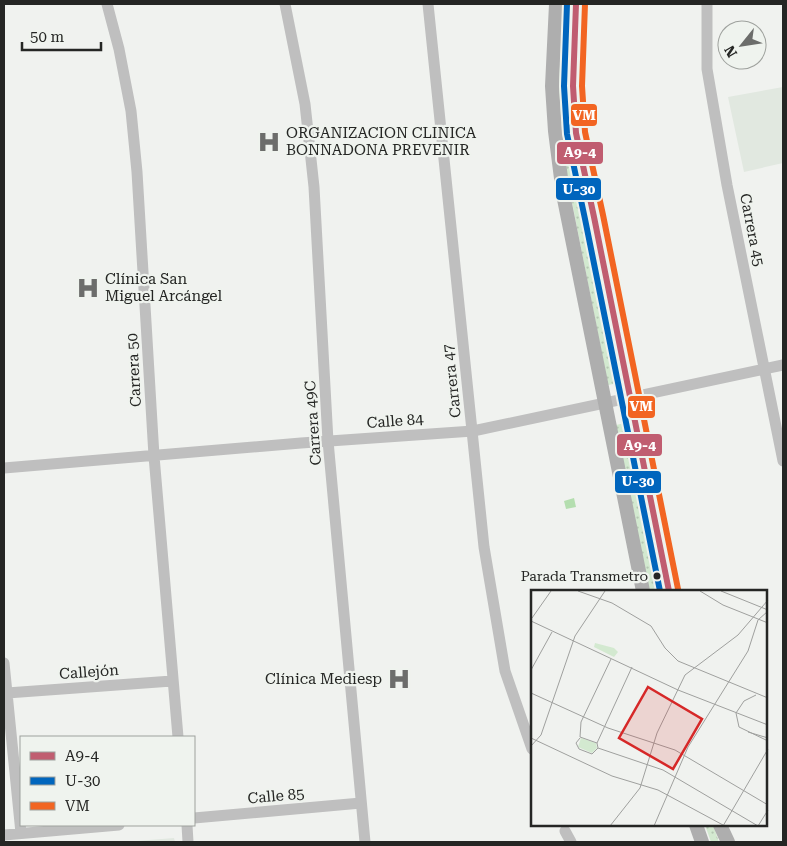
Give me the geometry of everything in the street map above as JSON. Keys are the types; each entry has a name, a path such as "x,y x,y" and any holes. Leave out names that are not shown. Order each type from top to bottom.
{"main road":[{"path":"556,4 552,86 555,131 563,194 643,590"},
{"path":"576,4 573,86 574,114 579,148 669,590"},
{"path":"563,194 588,190"},
{"path":"696,826 702,842"},
{"path":"720,826 728,842"}],"street":[{"name":"Carrera 50","path":"107,4 119,49 131,111 137,172 154,456 178,736"},
{"name":"Carrera 49C","path":"285,4 306,104 314,187 328,441 365,842"},
{"name":"Carrera 47","path":"428,4 484,547 505,671 531,746"},
{"name":"Carrera 45","path":"707,4 707,69 727,185 783,461"},
{"name":"Calle 84","path":"4,468 473,431 783,364"},
{"path":"4,663 20,814"},
{"name":"Callejón","path":"7,693 172,681"},
{"name":"Calle 85","path":"195,818 361,803"},
{"path":"21,826 22,833"},
{"path":"4,835 107,826"},
{"path":"187,826 188,842"},
{"path":"565,831 571,842"}],"shaded area":[{"path":"562,4 571,4 566,61 566,92 569,128 578,175 567,178 557,82"},
{"path":"783,87 783,163 744,172 728,97"},
{"path":"583,200 619,383 608,385 572,202"},
{"path":"629,422 662,590 648,590 616,425"},
{"path":"574,498 576,507 566,509 564,501"},
{"path":"705,826 713,826 719,842 711,842"},
{"path":"174,838 175,842 124,842"}],"transit line":[{"name":"U-30","path":"567,4 564,86 567,134 660,590"},
{"name":"A9-4","path":"576,4 573,86 576,133 669,590"},
{"name":"VM","path":"585,4 582,86 585,132 678,589"}],"place":[{"name":"ORGANIZACION CLINICA BONNADONA PREVENIR","path":"269,142"},
{"name":"Clínica San Miguel Arcángel","path":"88,288"},
{"name":"Parada Transmetro","path":"657,576"},
{"name":"Clínica Mediesp","path":"399,679"}]}
